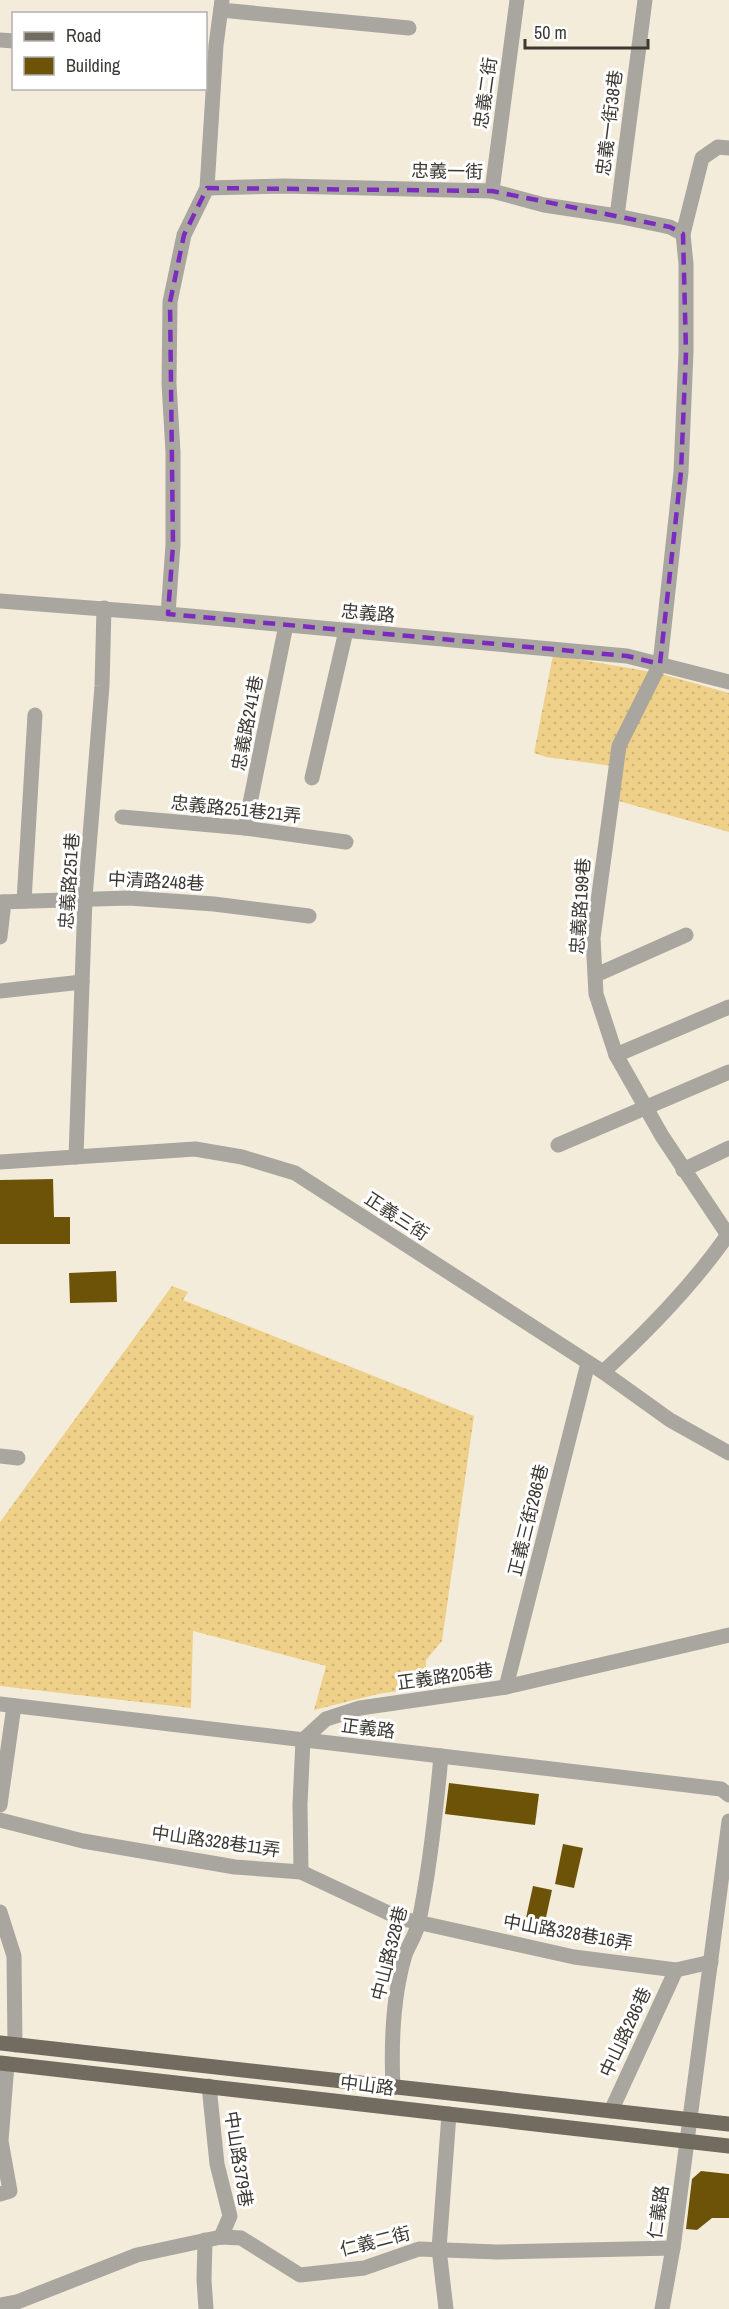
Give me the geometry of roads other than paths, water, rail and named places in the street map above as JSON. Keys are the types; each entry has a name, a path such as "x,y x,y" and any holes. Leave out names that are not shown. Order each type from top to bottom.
{"main road":[{"name":"中山路","path":"7,2044 729,2124"},
{"name":"中山路","path":"4,2063 729,2146"}],"street":[{"name":"忠義二街","path":"492,191 517,0"},
{"name":"忠義一街38巷","path":"617,216 645,0"},
{"path":"168,614 173,545 173,452 169,384 170,302 183,235 207,188 210,55 221,5 409,28"},
{"path":"660,664 681,472 686,340 686,264 683,234 702,158 718,147 729,147"},
{"name":"忠義一街","path":"207,188 284,186 492,191 544,205 670,227 683,234"},
{"name":"忠義路","path":"0,601 104,608 619,655 729,682"},
{"name":"忠義路251巷","path":"76,1157 86,898 99,733 104,608"},
{"name":"忠義路241巷","path":"245,828 286,625"},
{"path":"312,778 346,631"},
{"name":"忠義路199巷","path":"660,664 619,746 593,938 596,994 616,1055 683,1170 728,1234"},
{"path":"24,901 35,715"},
{"name":"忠義路251巷21弄","path":"122,817 245,828 346,842"},
{"name":"中清路248巷","path":"2,902 129,898 214,904 309,916"},
{"path":"0,937 2,902"},
{"path":"596,975 686,935"},
{"path":"0,991 82,982"},
{"path":"616,1055 729,1007"},
{"path":"558,1145 729,1072"},
{"path":"683,1170 729,1148"},
{"name":"正義三街","path":"0,1162 195,1149 242,1157 295,1173 603,1372 670,1420 729,1454"},
{"path":"603,1372 651,1328 718,1251 728,1234"},
{"name":"正義三街286巷","path":"506,1686 588,1363"},
{"path":"0,1456 18,1458"},
{"name":"正義路205巷","path":"303,1740 326,1719 360,1708 506,1686 729,1635"},
{"path":"0,1805 7,1705"},
{"name":"正義路","path":"7,1705 721,1789 729,1796"},
{"path":"301,1872 300,1804 303,1740"},
{"name":"中山路328巷","path":"393,2088 395,2000 405,1955 419,1923 435,1821 441,1756"},
{"name":"中山路328巷11弄","path":"0,1820 83,1841 235,1867 301,1872 399,1918 419,1923"},
{"path":"690,2119 729,1821"},
{"path":"0,1912 14,1956 16,2004 7,2044"},
{"name":"中山路328巷16弄","path":"419,1923 574,1957 675,1970 711,1962"},
{"name":"中山路286巷","path":"611,2111 675,1970"},
{"path":"0,2194 10,2191 1,2141 4,2063"},
{"name":"中山路379巷","path":"209,2086 217,2164 230,2216 221,2237"},
{"path":"446,2309 439,2249 449,2114"},
{"name":"仁義路","path":"662,2309 673,2248 690,2119"},
{"name":"仁義二街","path":"0,2305 17,2302 137,2255 221,2237 240,2238 300,2275 364,2268 419,2249 497,2252 673,2248"},
{"path":"205,2240 206,2309"}]}
